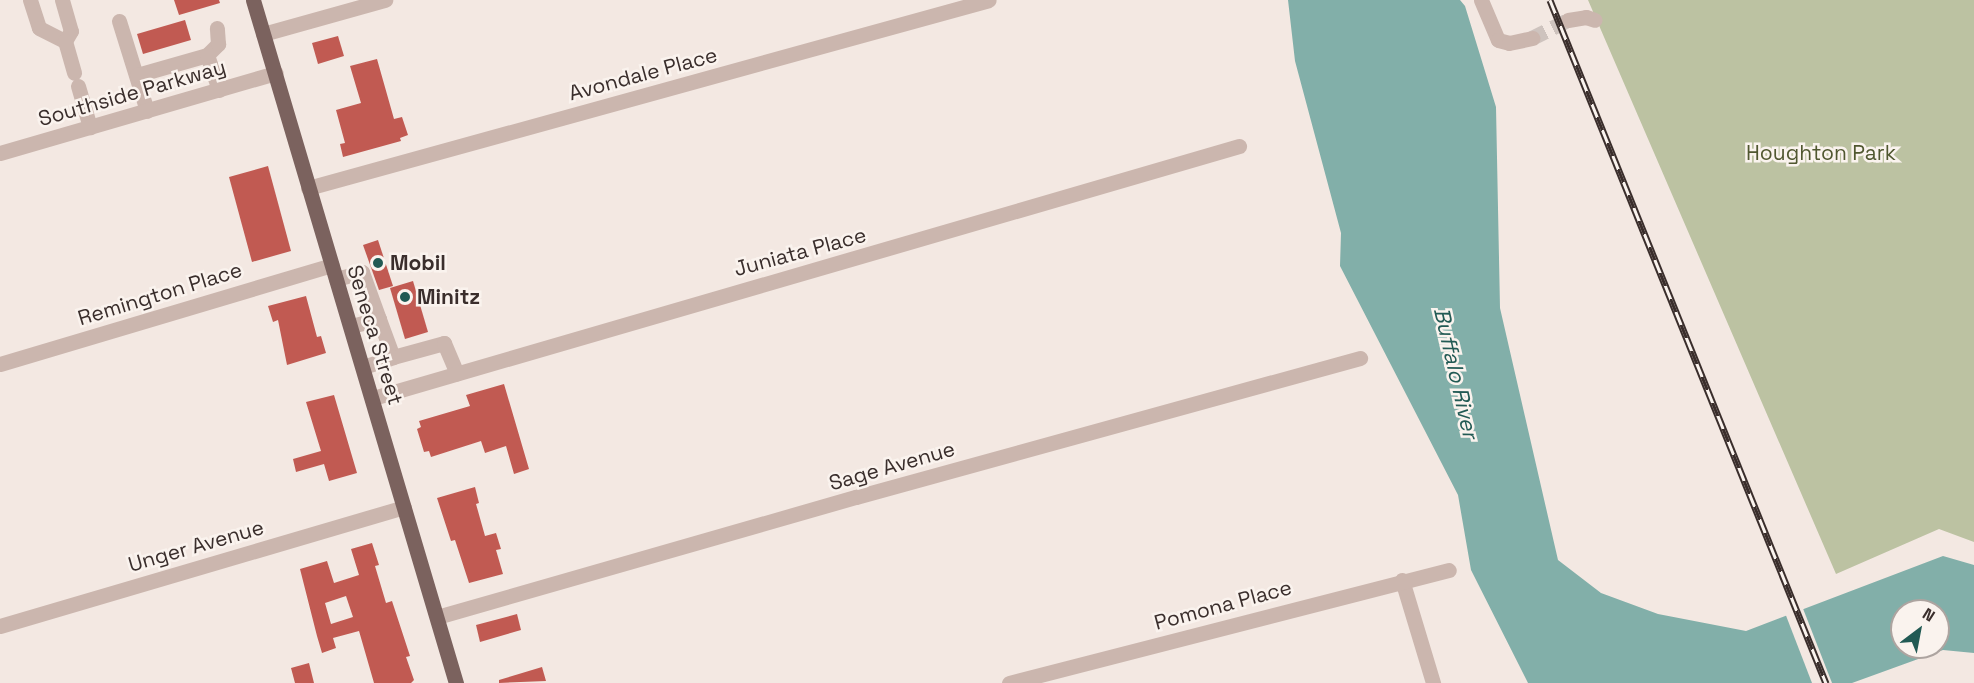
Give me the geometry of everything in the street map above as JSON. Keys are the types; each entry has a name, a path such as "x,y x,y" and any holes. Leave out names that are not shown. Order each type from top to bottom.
{"main road":[{"name":"Seneca Street","path":"253,0 456,683"}],"street":[{"path":"30,0 39,28 65,42"},
{"path":"62,0 71,31 65,42 90,127"},
{"path":"263,34 385,0"},
{"name":"Avondale Place","path":"308,188 989,0"},
{"path":"1481,0 1498,40 1509,43 1532,38"},
{"path":"1568,20 1586,17 1595,20"},
{"path":"120,21 147,111"},
{"path":"137,75 207,55 218,44 217,28"},
{"path":"207,55 219,90"},
{"name":"Southside Parkway","path":"0,153 276,73"},
{"name":"Juniata Place","path":"373,398 903,246 1239,146"},
{"name":"Remington Place","path":"0,364 334,272 362,272 379,319"},
{"path":"351,326 379,319 393,357"},
{"path":"363,367 444,343 457,373"},
{"name":"Sage Avenue","path":"437,617 856,497 1360,358"},
{"name":"Unger Avenue","path":"0,626 404,507"},
{"name":"Pomona Place","path":"1009,683 1402,580 1449,570"},
{"path":"1402,580 1432,683"}],"green space":[{"name":"Houghton Park","path":"1588,0 1974,0 1974,542 1939,529 1836,574"}],"water":[{"name":"Buffalo River","path":"1288,0 1460,0 1465,6 1496,107 1500,308 1558,560 1601,593 1658,614 1746,631 1943,556 1974,565 1974,653 1950,651 1950,599 1890,599 1890,659 1918,659 1852,683 1528,683 1471,570 1458,495 1340,266 1341,233 1295,61"}],"pier":[{"path":"1802,606 1832,683 1812,683 1785,613"}],"building":[{"path":"174,0 219,0 220,3 179,15"},
{"path":"185,20 191,40 143,54 137,34"},
{"path":"338,36 344,56 318,64 312,43"},
{"path":"377,59 394,119 402,117 408,135 400,138 401,141 343,157 340,144 345,143 336,110 361,103 350,66"},
{"path":"268,166 291,251 252,262 229,177"},
{"path":"378,240 393,286 379,290 363,245"},
{"path":"413,281 428,332 405,339 390,288"},
{"path":"306,296 317,337 321,336 326,353 287,365 278,320 273,322 268,306"},
{"path":"504,384 529,469 514,474 506,446 485,453 481,441 431,457 429,451 424,452 417,429 421,427 419,421 470,406 466,395"},
{"path":"334,395 357,473 329,481 324,464 296,472 293,459 321,451 306,402"},
{"path":"475,487 479,503 476,504 485,536 496,533 501,549 496,550 503,574 469,583 455,540 451,541 437,498"},
{"path":"372,543 379,565 375,566 386,603 392,601 410,656 406,657 414,680 411,683 374,683 359,631 333,638 336,648 322,653 300,569 327,561 334,583 359,575 351,549","holes":["346,596 353,617 331,624 325,603"]},
{"path":"517,614 521,630 480,642 476,625"},
{"path":"309,663 314,683 295,683 291,668"},
{"path":"542,667 546,681 499,683 499,680"}],"tunnel":[{"path":"1532,38 1568,20"}],"railway":[{"path":"1550,0 1826,683"}],"place":[{"name":"Mobil","path":"378,263"},
{"name":"Minitz","path":"405,297"}]}
